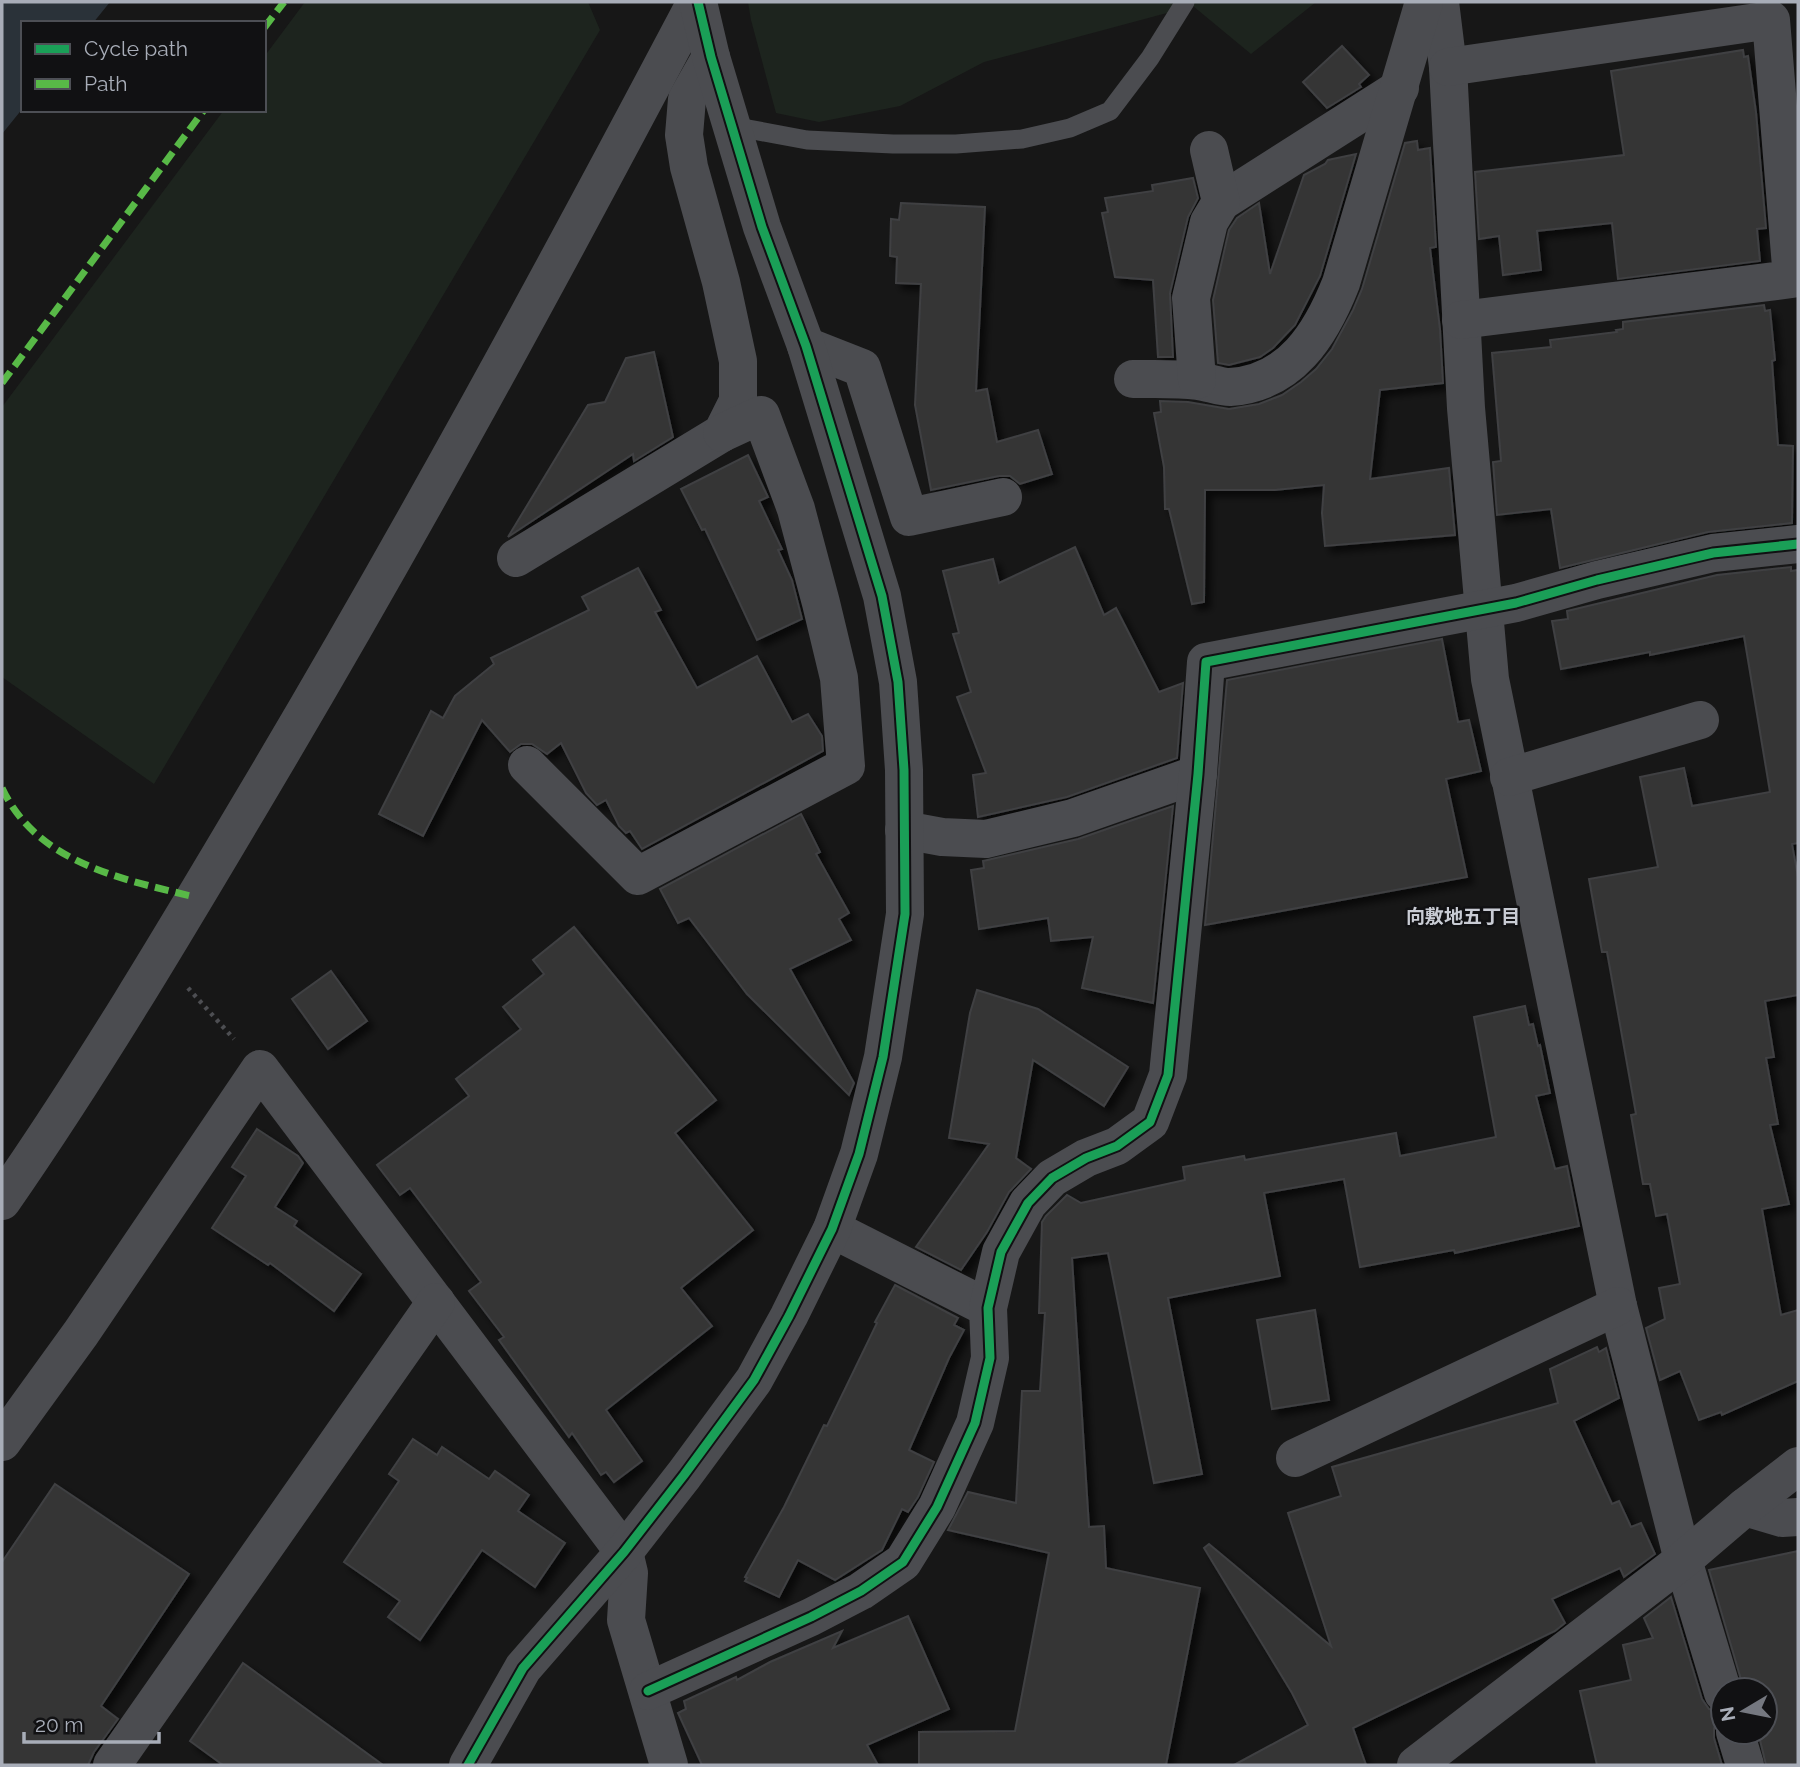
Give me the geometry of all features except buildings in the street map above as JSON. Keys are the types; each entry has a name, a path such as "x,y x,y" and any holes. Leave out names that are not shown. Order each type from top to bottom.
{"street":[{"path":"468,1765 523,1668 624,1552 754,1380 789,1316 832,1229 859,1154 883,1057 905,914 904,770 898,682 882,596 806,346 762,227 697,2"},
{"path":"2,1201 160,956 356,626 697,2"},
{"path":"1133,379 1197,380 1229,387 1264,379 1292,364 1314,338 1330,310 1340,283 1424,2"},
{"path":"1440,2 1448,67 1466,408 1490,679 1618,1306 1683,1560 1718,1676"},
{"path":"1448,67 1771,20 1791,279 1461,320"},
{"path":"711,57 687,99 684,135 689,167 721,282 738,361 738,401 722,433"},
{"path":"1197,380 1191,298 1209,222 1222,202 1400,88"},
{"path":"1209,150 1222,202"},
{"path":"806,346 862,368 909,517 1003,496"},
{"path":"516,558 722,433 761,415 796,509 821,603 839,678 846,766 638,876 527,765"},
{"path":"648,1691 811,1617 861,1591 903,1562 937,1507 975,1423 990,1358 988,1308 1001,1252 1028,1203 1052,1178 1086,1158 1117,1146 1150,1122 1168,1075 1198,774 1206,662 1516,603 1597,580 1713,553 1798,544"},
{"path":"1509,777 1700,720"},
{"path":"904,830 942,837 986,839 1073,818 1198,774"},
{"path":"2,1442 81,1333 260,1069 624,1552 629,1573 626,1620 668,1765"},
{"path":"832,1229 988,1308"},
{"path":"112,1765 436,1303"},
{"path":"1295,1458 1618,1306"},
{"path":"1416,1765 1683,1560 1798,1466"},
{"path":"1745,1507 1782,1518 1798,1517"},
{"path":"1739,1746 1745,1765"}],"lane":[{"path":"732,126 807,140 894,144 956,144 1022,139 1070,128 1110,110 1150,58 1185,2"}],"path":[{"path":"160,956 260,1069"}],"shaded area":[{"path":"2,2 110,2 95,21 21,21 21,110 2,134"},
{"path":"305,2 588,2 600,30 154,784 2,677 2,407 223,112 266,112 266,54"},
{"path":"748,2 1316,2 1251,54 1193,6 984,62 900,106 819,122 776,113"}],"marked path":[{"path":"266,25 284,2"},
{"path":"2,383 203,112"},
{"path":"2,788 17,813 37,834 59,851 111,874 195,897"}],"cycle path":[{"path":"468,1765 523,1668 624,1552 684,1475 754,1380 789,1316 832,1229 859,1154 883,1057 905,914 904,770 898,682 882,596 806,346 762,227 711,57 698,2"},
{"path":"648,1691 811,1617 861,1591 903,1562 937,1507 975,1423 990,1358 988,1308 1001,1252 1028,1203 1052,1178 1086,1158 1117,1146 1150,1122 1168,1075 1198,774 1206,662 1516,603 1597,580 1713,553 1798,544"}],"district":[{"name":"向敷地五丁目","path":"1463,916"}]}
